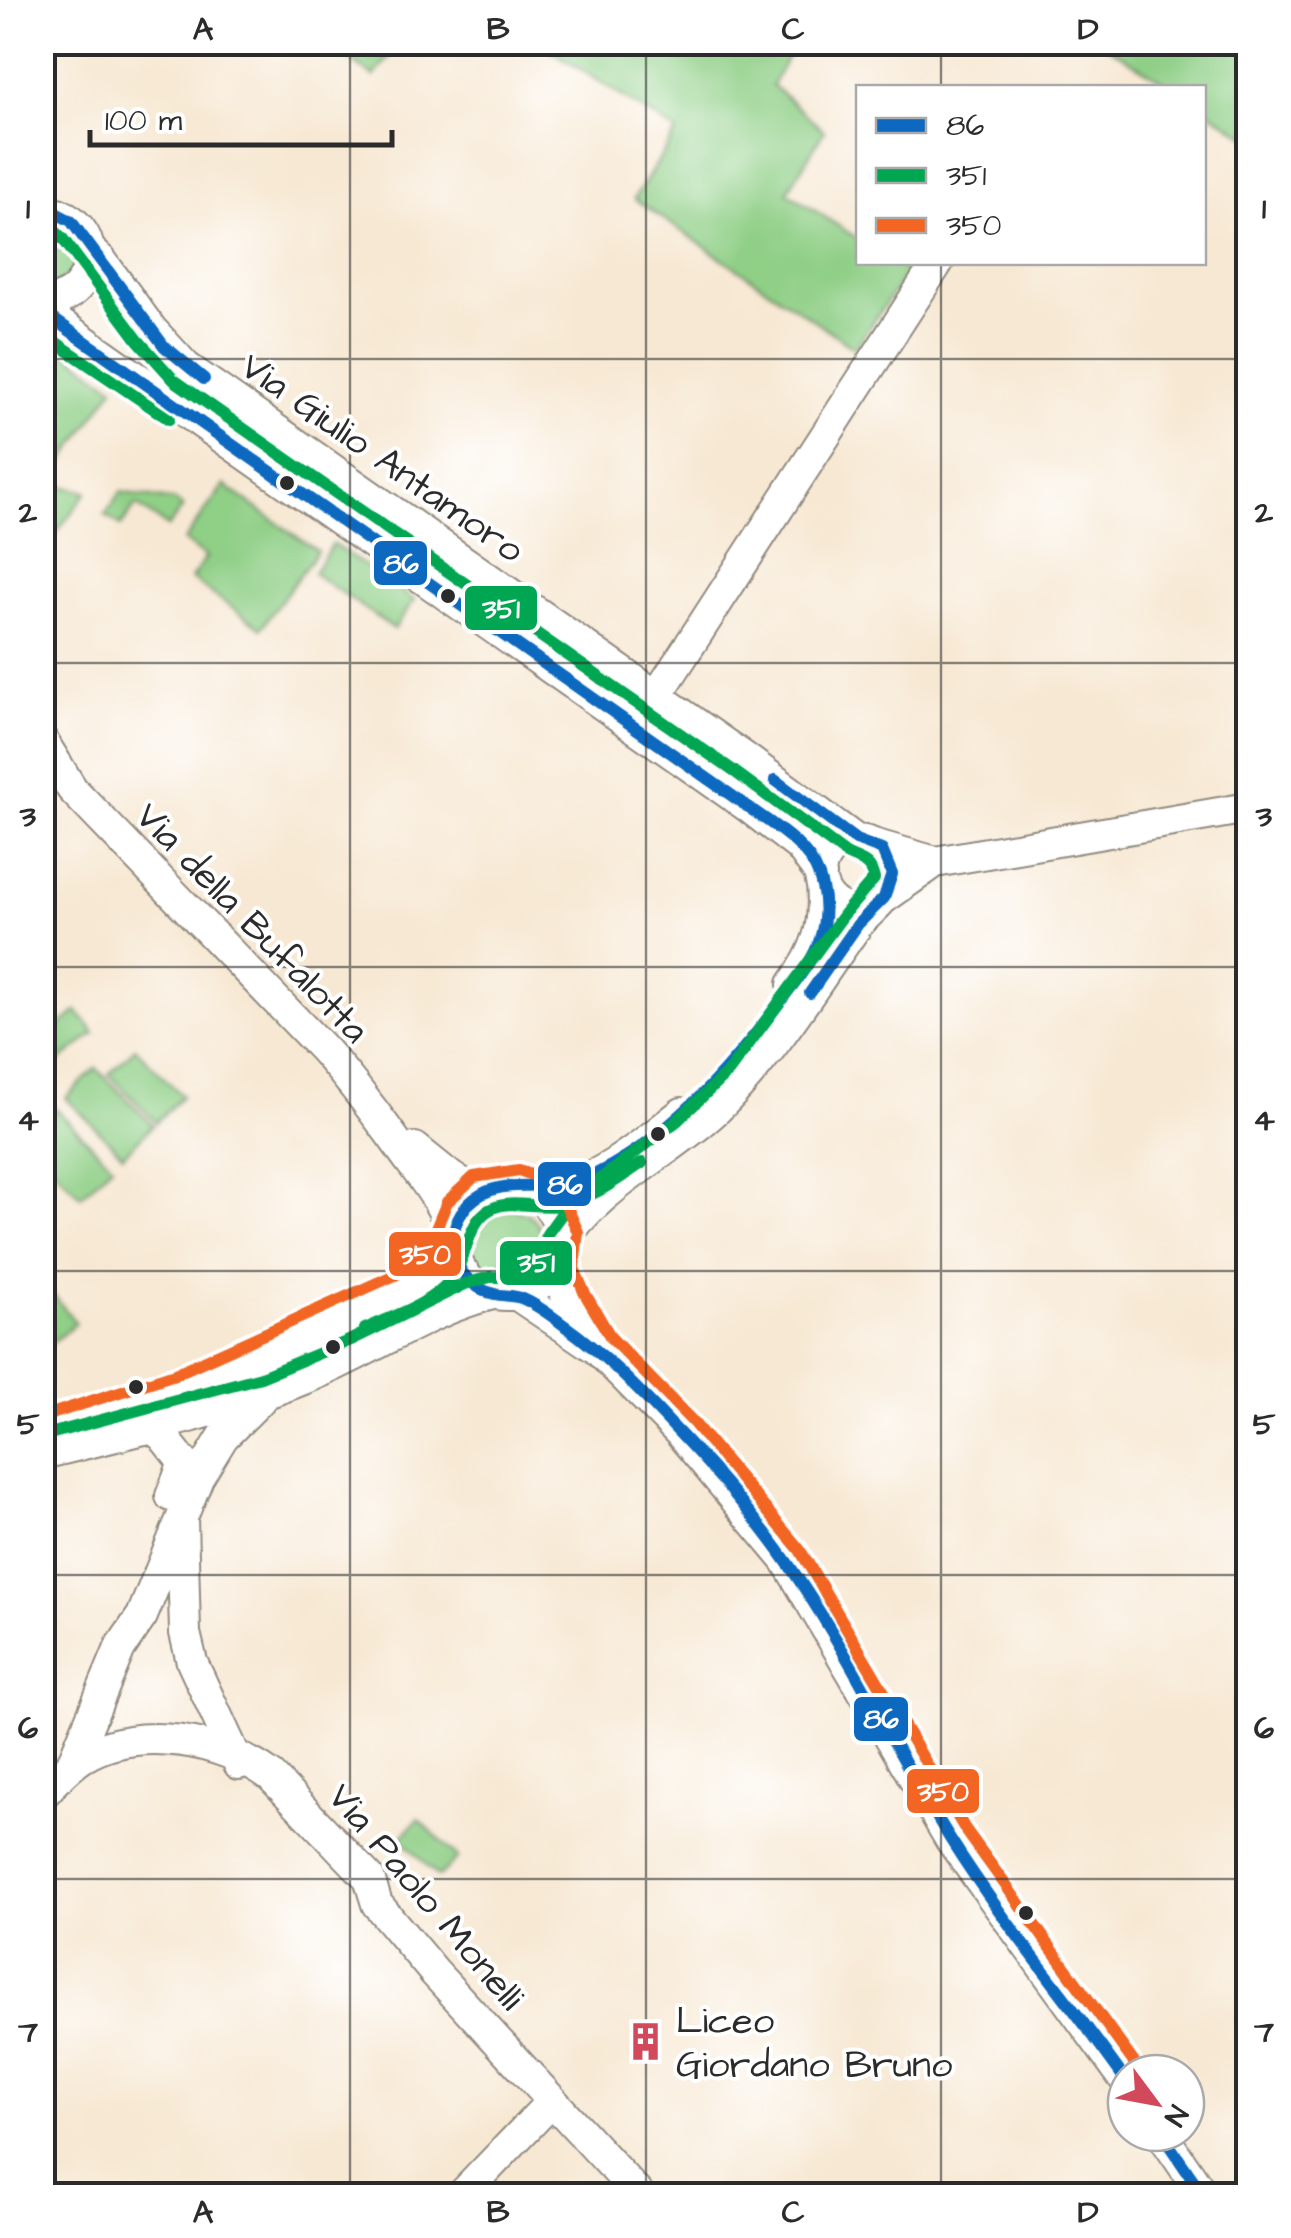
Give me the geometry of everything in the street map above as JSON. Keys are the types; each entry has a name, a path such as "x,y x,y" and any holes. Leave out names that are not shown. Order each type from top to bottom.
{"street":[{"name":"Via Giulio Antamoro","path":"42,210 72,219 84,233 89,249 164,346 186,367 864,842"},
{"path":"42,303 65,298 79,286 88,270 89,249"},
{"path":"656,697 936,265"},
{"name":"Via Giulio Antamoro","path":"42,311 747,806 800,847 821,880"},
{"name":"Via della Bufalotta","path":"44,753 72,789 324,1050 376,1112 442,1206 453,1238"},
{"path":"42,1435 118,1414 202,1384 325,1328 426,1278 441,1263 462,1211 482,1193 514,1187 558,1188 590,1176 653,1135 724,1073 762,1028 814,952 823,923 821,880 828,853 843,842 864,842 935,862 1248,808"},
{"path":"42,1454 267,1394 358,1356 436,1315 539,1286 582,1215 688,1134 742,1083 879,902 892,882 891,866 882,850 864,842"},
{"path":"821,880 831,901 858,911 879,902 935,862"},
{"name":"Via della Bufalotta","path":"376,1112 430,1162 482,1193"},
{"path":"514,1187 549,1206 558,1221 558,1256 568,1300 596,1348 679,1432 786,1560 950,1839 1107,2053"},
{"path":"453,1238 454,1254 463,1274 479,1288 505,1294 596,1348"},
{"path":"325,1328 358,1356"},
{"path":"120,1648 124,1615 202,1414 217,1391 277,1364 325,1328"},
{"path":"71,1766 120,1648 142,1616 214,1448 267,1394"},
{"path":"148,1427 162,1435 184,1464"},
{"path":"182,1519 184,1633 192,1662 232,1754"},
{"path":"42,1795 71,1766 96,1751 150,1741 193,1744 232,1754"},
{"name":"Via Paolo Monelli","path":"232,1754 254,1786 339,1877 376,1904 640,2196"},
{"path":"461,2196 552,2101"},
{"path":"1175,2153 1204,2196"}],"green space":[{"path":"328,43 399,43 374,77"},
{"path":"540,43 795,43 772,85 824,131 787,192 856,238 856,265 896,265 908,272 855,348 634,199 677,132"},
{"path":"1102,43 1248,43 1248,137 1206,109 1206,85 1169,85"},
{"path":"42,220 72,232 77,272 42,293"},
{"path":"43,336 114,387 49,483 87,492 54,536 43,537"},
{"path":"224,485 317,551 261,628 191,579 206,557 184,541"},
{"path":"121,492 175,501 183,507 168,527 136,505 121,526 105,515"},
{"path":"333,544 414,600 394,629 313,573"},
{"path":"77,1011 95,1033 52,1067 43,1055 43,1039"},
{"path":"135,1048 182,1096 156,1122 109,1074"},
{"path":"96,1068 153,1125 123,1155 66,1098"},
{"path":"55,1108 112,1165 81,1196 43,1157 43,1120"},
{"path":"508,1208 532,1219 543,1243 532,1267 508,1278 484,1267 473,1243 484,1219"},
{"path":"42,1281 76,1323 43,1350 42,1350"},
{"path":"419,1819 458,1858 438,1877 400,1838"}],"transit line":[{"name":"86","path":"42,210 71,221 164,346 204,379"},
{"name":"351","path":"42,228 55,231 63,239 138,340 174,380 735,772 846,854 864,862 874,879 729,1071 677,1121 570,1202 547,1234 539,1259 529,1271 465,1284 351,1340 261,1377 42,1436"},
{"name":"86","path":"42,311 768,821 809,857 819,876 824,906 817,947 794,984 719,1077 644,1145 585,1179 559,1185 507,1187 482,1194 463,1211 455,1227 454,1253 463,1274 474,1285 532,1304 606,1359 686,1440 755,1519 821,1614 971,1871 1106,2054"},
{"name":"351","path":"42,333 169,419"},
{"name":"86","path":"775,780 856,840 882,850 892,874 884,898 858,924 810,993"},
{"name":"351","path":"365,1329 412,1308 443,1287 457,1270 476,1223 489,1210 505,1205 550,1206 581,1199 642,1163"},
{"name":"350","path":"42,1417 175,1374 395,1275 426,1253 447,1202 474,1177 519,1170 541,1178 561,1194 578,1232 574,1268 611,1338 692,1421 800,1550 965,1829 1127,2053"},
{"name":"86","path":"1175,2153 1204,2196"}],"place":[{"name":"Liceo Giordano Bruno","path":"646,2042"}]}
